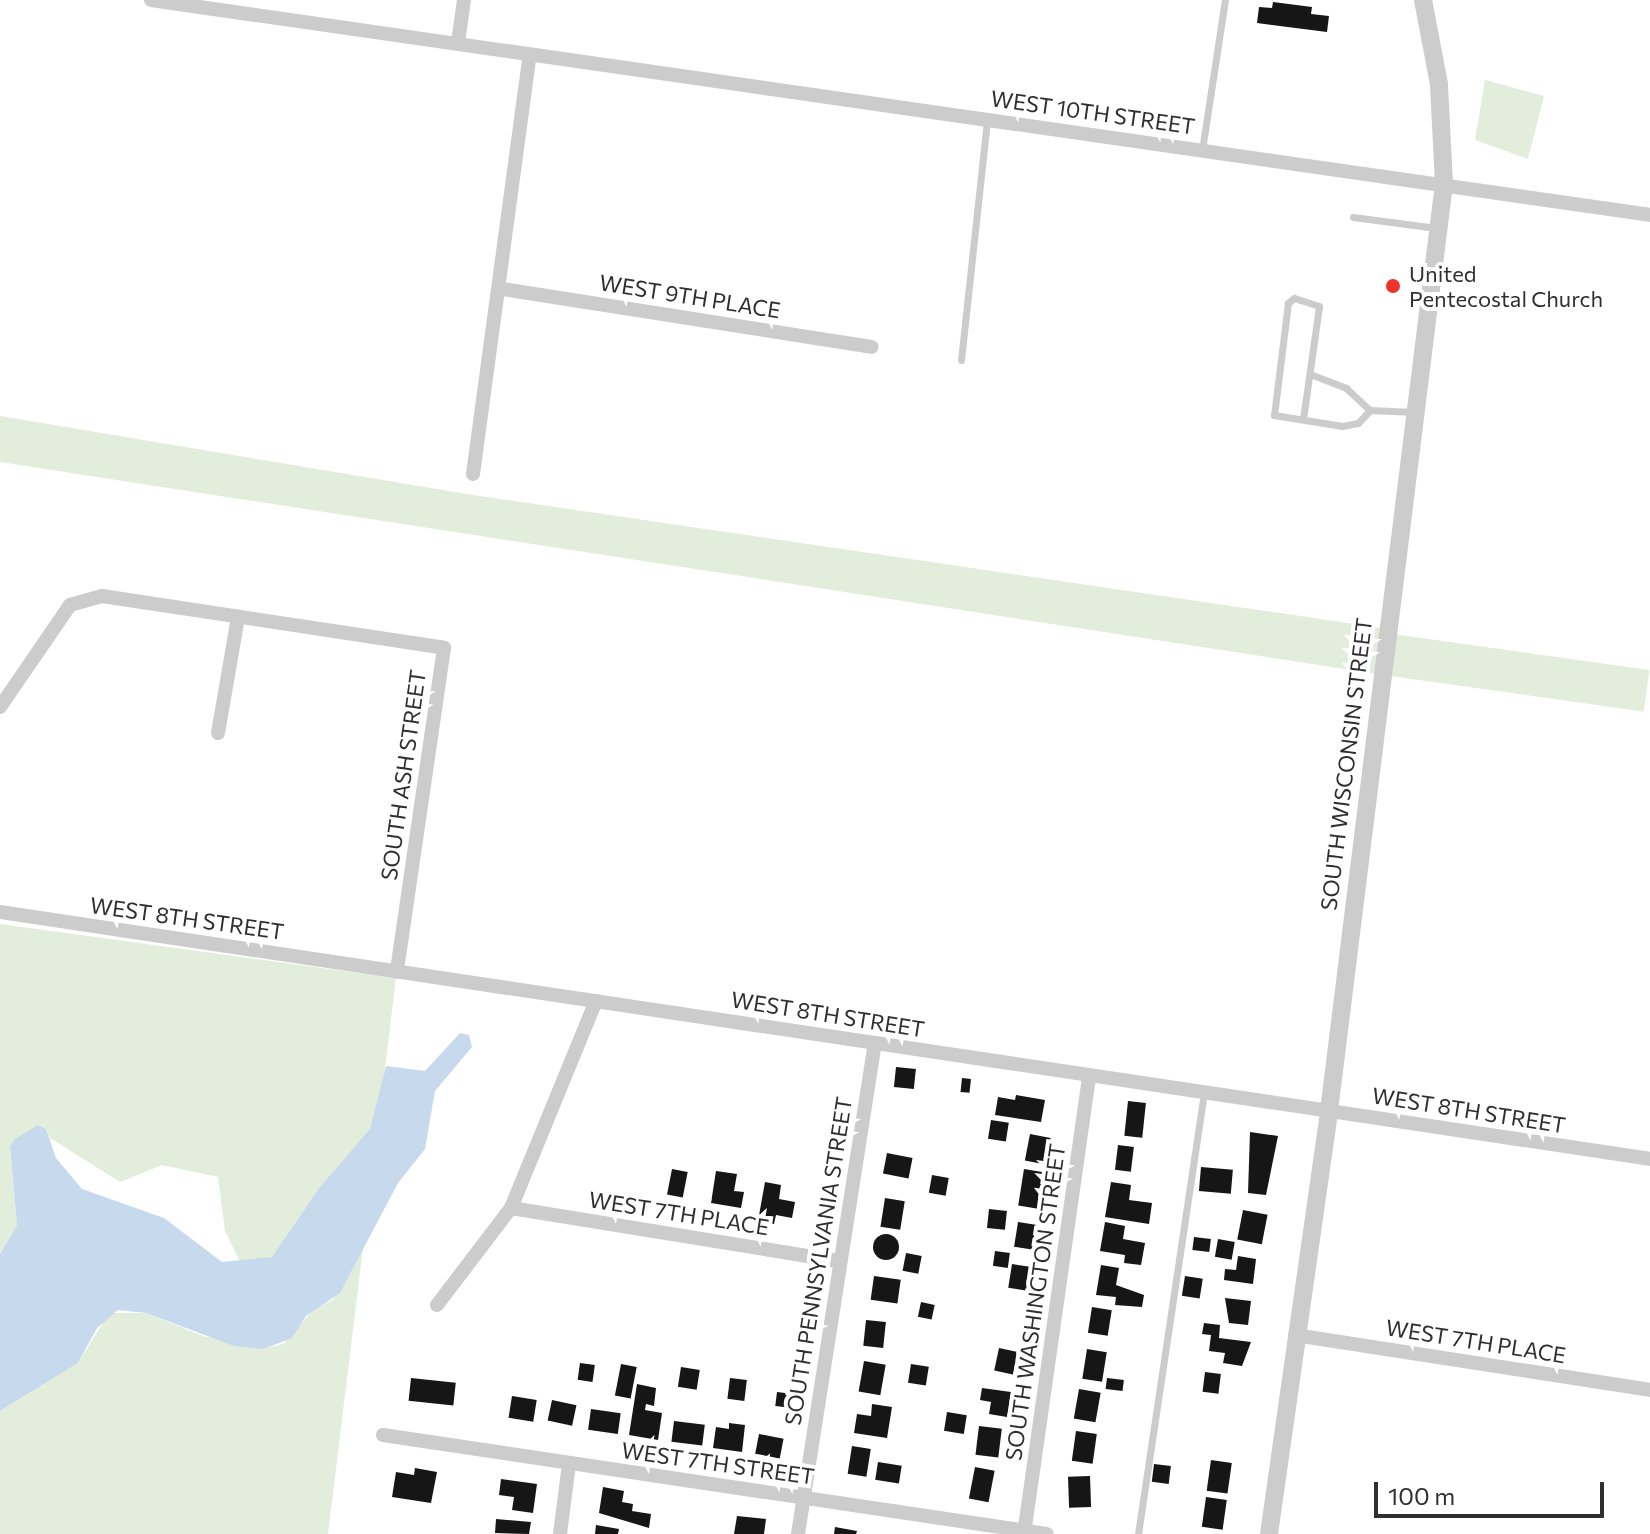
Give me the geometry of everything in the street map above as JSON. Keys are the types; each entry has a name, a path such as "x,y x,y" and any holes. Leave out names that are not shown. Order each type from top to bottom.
{"street":[{"path":"151,0 458,43 464,0"},
{"name":"SOUTH WISCONSIN STREET","path":"1269,1534 1329,1111 1444,184 1439,84 1423,0"},
{"name":"WEST 10TH STREET","path":"458,43 1650,215"},
{"path":"473,474 502,289 530,55"},
{"name":"WEST 9TH PLACE","path":"502,289 871,347"},
{"path":"0,707 70,605 102,596 238,617 218,733"},
{"name":"SOUTH ASH STREET","path":"238,617 444,648 397,972"},
{"name":"WEST 8TH STREET","path":"0,912 1650,1159"},
{"path":"437,1305 511,1208 596,1001"},
{"name":"SOUTH PENNSYLVANIA STREET","path":"798,1534 875,1043"},
{"name":"SOUTH WASHINGTON STREET","path":"1024,1532 1089,1076"},
{"name":"WEST 7TH PLACE","path":"511,1208 840,1261"},
{"name":"WEST 7TH PLACE","path":"1295,1335 1650,1390"},
{"name":"WEST 7TH STREET","path":"383,1435 1047,1534"},
{"path":"560,1534 569,1464"}],"lane":[{"path":"1202,150 1225,0"},
{"path":"961,360 987,120"},
{"path":"1353,217 1438,228"},
{"path":"1303,419 1319,306 1294,298 1288,303 1273,412 1303,419 1342,426 1358,423 1370,410"},
{"path":"1310,374 1346,388 1370,410 1414,412"},
{"path":"1138,1534 1204,1093"}],"green space":[{"path":"1485,80 1544,96 1528,159 1475,140"},
{"path":"0,416 473,495 1382,628 1377,674 0,462"},
{"path":"1393,634 1649,670 1644,712 1387,676"},
{"path":"0,924 396,978 328,1534 0,1534 0,1411 78,1363 109,1313 146,1313 203,1336 264,1349 283,1344 313,1310 334,1299 356,1145 272,1257 241,1264 225,1231 218,1177 162,1165 120,1182 50,1138 46,1129 10,1147 17,1225 0,1254"}],"water":[{"path":"460,1033 469,1035 472,1047 435,1091 425,1149 398,1183 340,1293 306,1316 292,1338 264,1349 234,1346 146,1313 118,1310 97,1328 78,1363 0,1411 0,1254 17,1225 10,1147 15,1139 38,1125 46,1129 56,1158 82,1189 164,1218 222,1262 272,1257 320,1187 370,1129 386,1066 425,1071"}],"building":[{"path":"1273,2 1312,7 1311,14 1329,16 1327,32 1257,23 1259,7 1272,8"},
{"path":"896,1067 916,1069 914,1089 894,1087"},
{"path":"962,1078 971,1079 969,1093 961,1092"},
{"path":"1016,1095 1045,1100 1041,1122 995,1115 998,1097 1015,1100"},
{"path":"1128,1101 1146,1103 1142,1138 1124,1136"},
{"path":"991,1120 1009,1123 1006,1142 988,1139"},
{"path":"1250,1132 1278,1136 1266,1195 1248,1193"},
{"path":"1030,1134 1051,1138 1045,1165 1025,1161"},
{"path":"1118,1145 1134,1147 1131,1172 1115,1170"},
{"path":"887,1153 913,1158 909,1179 883,1174"},
{"path":"1201,1167 1233,1170 1231,1194 1199,1191"},
{"path":"672,1169 688,1172 683,1198 667,1195"},
{"path":"1024,1169 1044,1172 1038,1209 1018,1206"},
{"path":"716,1171 737,1174 734,1191 744,1192 741,1208 711,1203"},
{"path":"932,1175 949,1178 946,1196 929,1193"},
{"path":"765,1182 781,1185 779,1199 795,1202 792,1218 776,1215 774,1224 758,1221"},
{"path":"1111,1182 1131,1185 1129,1200 1152,1203 1149,1224 1105,1217"},
{"path":"885,1198 905,1201 900,1230 880,1227"},
{"path":"989,1209 1007,1211 1005,1230 987,1228"},
{"path":"1243,1210 1268,1215 1262,1244 1237,1239"},
{"path":"1018,1222 1036,1225 1032,1250 1014,1247"},
{"path":"1105,1222 1125,1226 1123,1239 1145,1243 1141,1265 1124,1263 1125,1255 1100,1251"},
{"path":"886,1234 895,1238 899,1247 895,1256 886,1260 877,1256 873,1247 877,1238"},
{"path":"1194,1237 1211,1239 1209,1252 1192,1250"},
{"path":"1218,1239 1235,1242 1232,1260 1215,1257"},
{"path":"995,1251 1010,1253 1008,1268 993,1266"},
{"path":"906,1253 922,1256 918,1274 903,1271"},
{"path":"1238,1256 1256,1259 1253,1284 1224,1280 1225,1269 1236,1270"},
{"path":"1012,1264 1030,1267 1026,1291 1008,1288"},
{"path":"1101,1265 1119,1268 1116,1285 1144,1295 1142,1307 1115,1305 1116,1297 1096,1295"},
{"path":"874,1276 901,1280 897,1304 871,1300"},
{"path":"1185,1276 1203,1279 1200,1299 1182,1296"},
{"path":"1225,1298 1251,1301 1248,1325 1229,1323"},
{"path":"921,1302 935,1305 932,1320 918,1317"},
{"path":"1092,1307 1112,1310 1108,1336 1088,1333"},
{"path":"866,1320 886,1322 883,1348 863,1346"},
{"path":"1204,1323 1220,1325 1219,1338 1251,1342 1242,1366 1223,1363 1225,1353 1209,1351 1211,1335 1202,1334"},
{"path":"999,1348 1018,1352 1013,1374 994,1370"},
{"path":"1087,1349 1107,1352 1102,1382 1082,1379"},
{"path":"864,1361 886,1365 880,1395 859,1392"},
{"path":"580,1363 595,1365 592,1382 578,1380"},
{"path":"621,1364 637,1367 631,1398 615,1395"},
{"path":"911,1364 929,1367 926,1386 908,1383"},
{"path":"681,1367 700,1370 697,1390 678,1387"},
{"path":"1205,1372 1221,1374 1218,1394 1203,1392"},
{"path":"411,1378 456,1383 453,1406 409,1401"},
{"path":"730,1378 747,1380 744,1401 727,1399"},
{"path":"1107,1378 1124,1380 1123,1391 1106,1389"},
{"path":"637,1384 656,1388 654,1406 646,1404 645,1410 662,1413 658,1440 629,1435"},
{"path":"982,1388 1011,1392 1007,1417 989,1414 991,1402 980,1400"},
{"path":"1079,1389 1101,1393 1095,1422 1074,1419"},
{"path":"777,1392 793,1394 791,1408 775,1406"},
{"path":"512,1396 537,1400 533,1422 509,1418"},
{"path":"552,1400 576,1405 572,1426 548,1421"},
{"path":"872,1404 892,1407 887,1438 854,1433 857,1414 871,1416"},
{"path":"591,1409 621,1413 618,1434 588,1430"},
{"path":"947,1412 967,1415 964,1434 944,1431"},
{"path":"674,1421 705,1425 702,1446 671,1442"},
{"path":"729,1423 745,1425 742,1452 713,1448 716,1427 729,1429"},
{"path":"979,1426 1002,1429 998,1458 975,1455"},
{"path":"1076,1431 1097,1434 1093,1464 1072,1461"},
{"path":"759,1434 784,1439 780,1458 755,1454"},
{"path":"852,1446 871,1449 866,1477 848,1474"},
{"path":"1211,1460 1232,1463 1227,1494 1207,1491"},
{"path":"878,1462 902,1466 899,1484 875,1480"},
{"path":"1154,1464 1171,1466 1169,1484 1152,1482"},
{"path":"975,1467 995,1471 989,1502 969,1498"},
{"path":"415,1468 437,1472 431,1503 392,1497 396,1472 414,1475"},
{"path":"1090,1476 1091,1507 1069,1508 1068,1477"},
{"path":"501,1479 537,1484 533,1513 512,1510 514,1497 499,1495"},
{"path":"603,1487 624,1491 622,1502 633,1504 632,1511 651,1514 649,1528 599,1513"},
{"path":"1206,1497 1227,1500 1223,1530 1202,1527"},
{"path":"737,1516 766,1519 764,1534 734,1534"},
{"path":"496,1519 531,1522 529,1534 495,1533"},
{"path":"596,1525 619,1529 618,1534 595,1534"},
{"path":"835,1527 857,1531 856,1534 834,1534"}],"place":[{"name":"United Pentecostal Church","path":"1393,286"}]}
